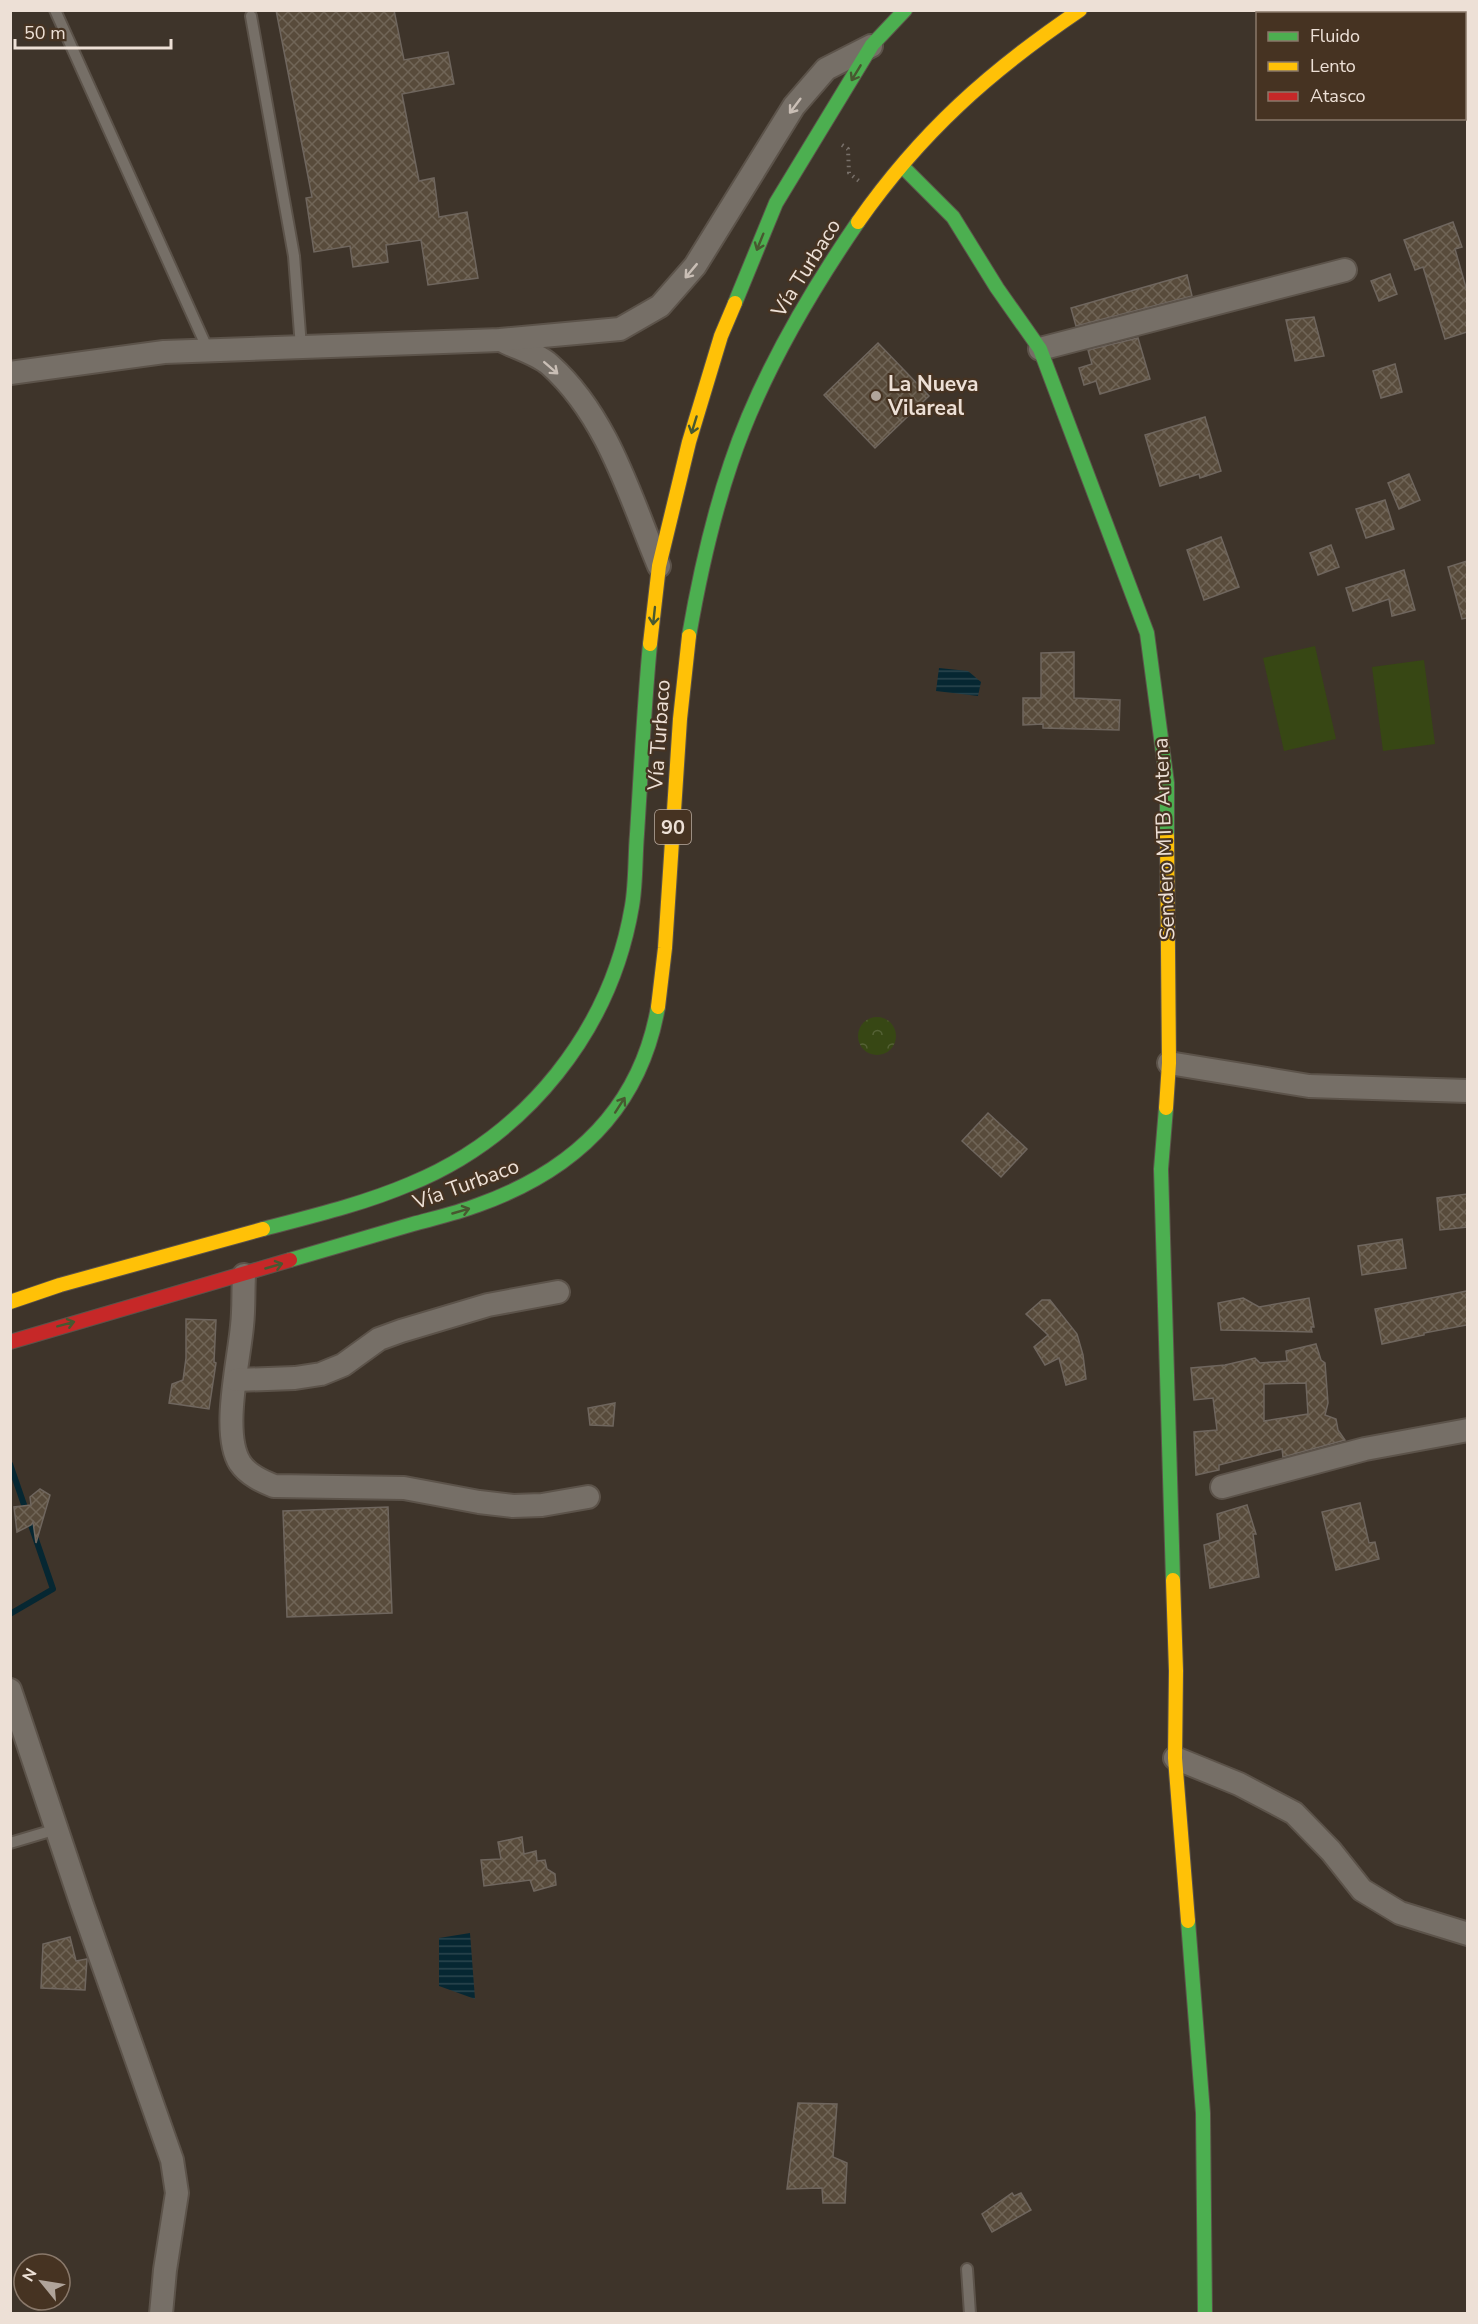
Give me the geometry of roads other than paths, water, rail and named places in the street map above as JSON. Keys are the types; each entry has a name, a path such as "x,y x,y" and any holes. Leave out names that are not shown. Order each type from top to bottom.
{"main road":[{"name":"Vía Turbaco","path":"10,1302 60,1285 282,1226 384,1195 460,1160 502,1130 537,1098 570,1057 598,1012 618,965 632,905 659,566 689,442 725,325 776,203 872,45 904,10"},
{"name":"Vía Turbaco","path":"10,1342 244,1275 508,1195 541,1178 580,1150 616,1111 632,1086 646,1055 656,1019 664,961 687,659 698,583 729,467 774,363 838,249 902,166 956,105 1032,42 1080,10"},
{"name":"Sendero MTB Antena","path":"902,166 953,217 997,288 1040,349 1147,633 1167,783 1169,1063 1161,1169 1176,1671 1174,1758 1203,2113 1205,2313"}],"street":[{"path":"10,373 164,352 500,340 620,329 660,306 695,266 794,106 826,69 872,45"},
{"path":"1040,349 1345,270"},
{"path":"500,340 549,364 587,405 615,458 659,566"},
{"path":"1169,1063 1309,1086 1467,1090"},
{"path":"244,1275 242,1323 231,1412 232,1444 241,1463 257,1479 274,1486 404,1488 513,1506 542,1505 588,1497"},
{"path":"236,1380 295,1378 321,1374 343,1365 379,1339 420,1324 488,1305 558,1292"},
{"path":"1222,1487 1365,1449 1467,1430"},
{"path":"10,1690 172,2160 177,2193 161,2313"},
{"path":"1174,1758 1239,1784 1294,1813 1331,1851 1362,1890 1400,1913 1467,1934"}],"lane":[{"path":"54,10 208,351"},
{"path":"251,16 294,255 301,347"},
{"path":"10,1843 57,1829"},
{"path":"967,2269 970,2313"}],"water":[{"path":"939,668 968,671 981,682 978,696 936,691"},
{"path":"470,1933 475,1999 439,1986 439,1938"}],"waterway":[{"path":"10,1464 53,1589 10,1614"}],"place":[{"name":"La Nueva Vilareal","path":"876,396"}]}
